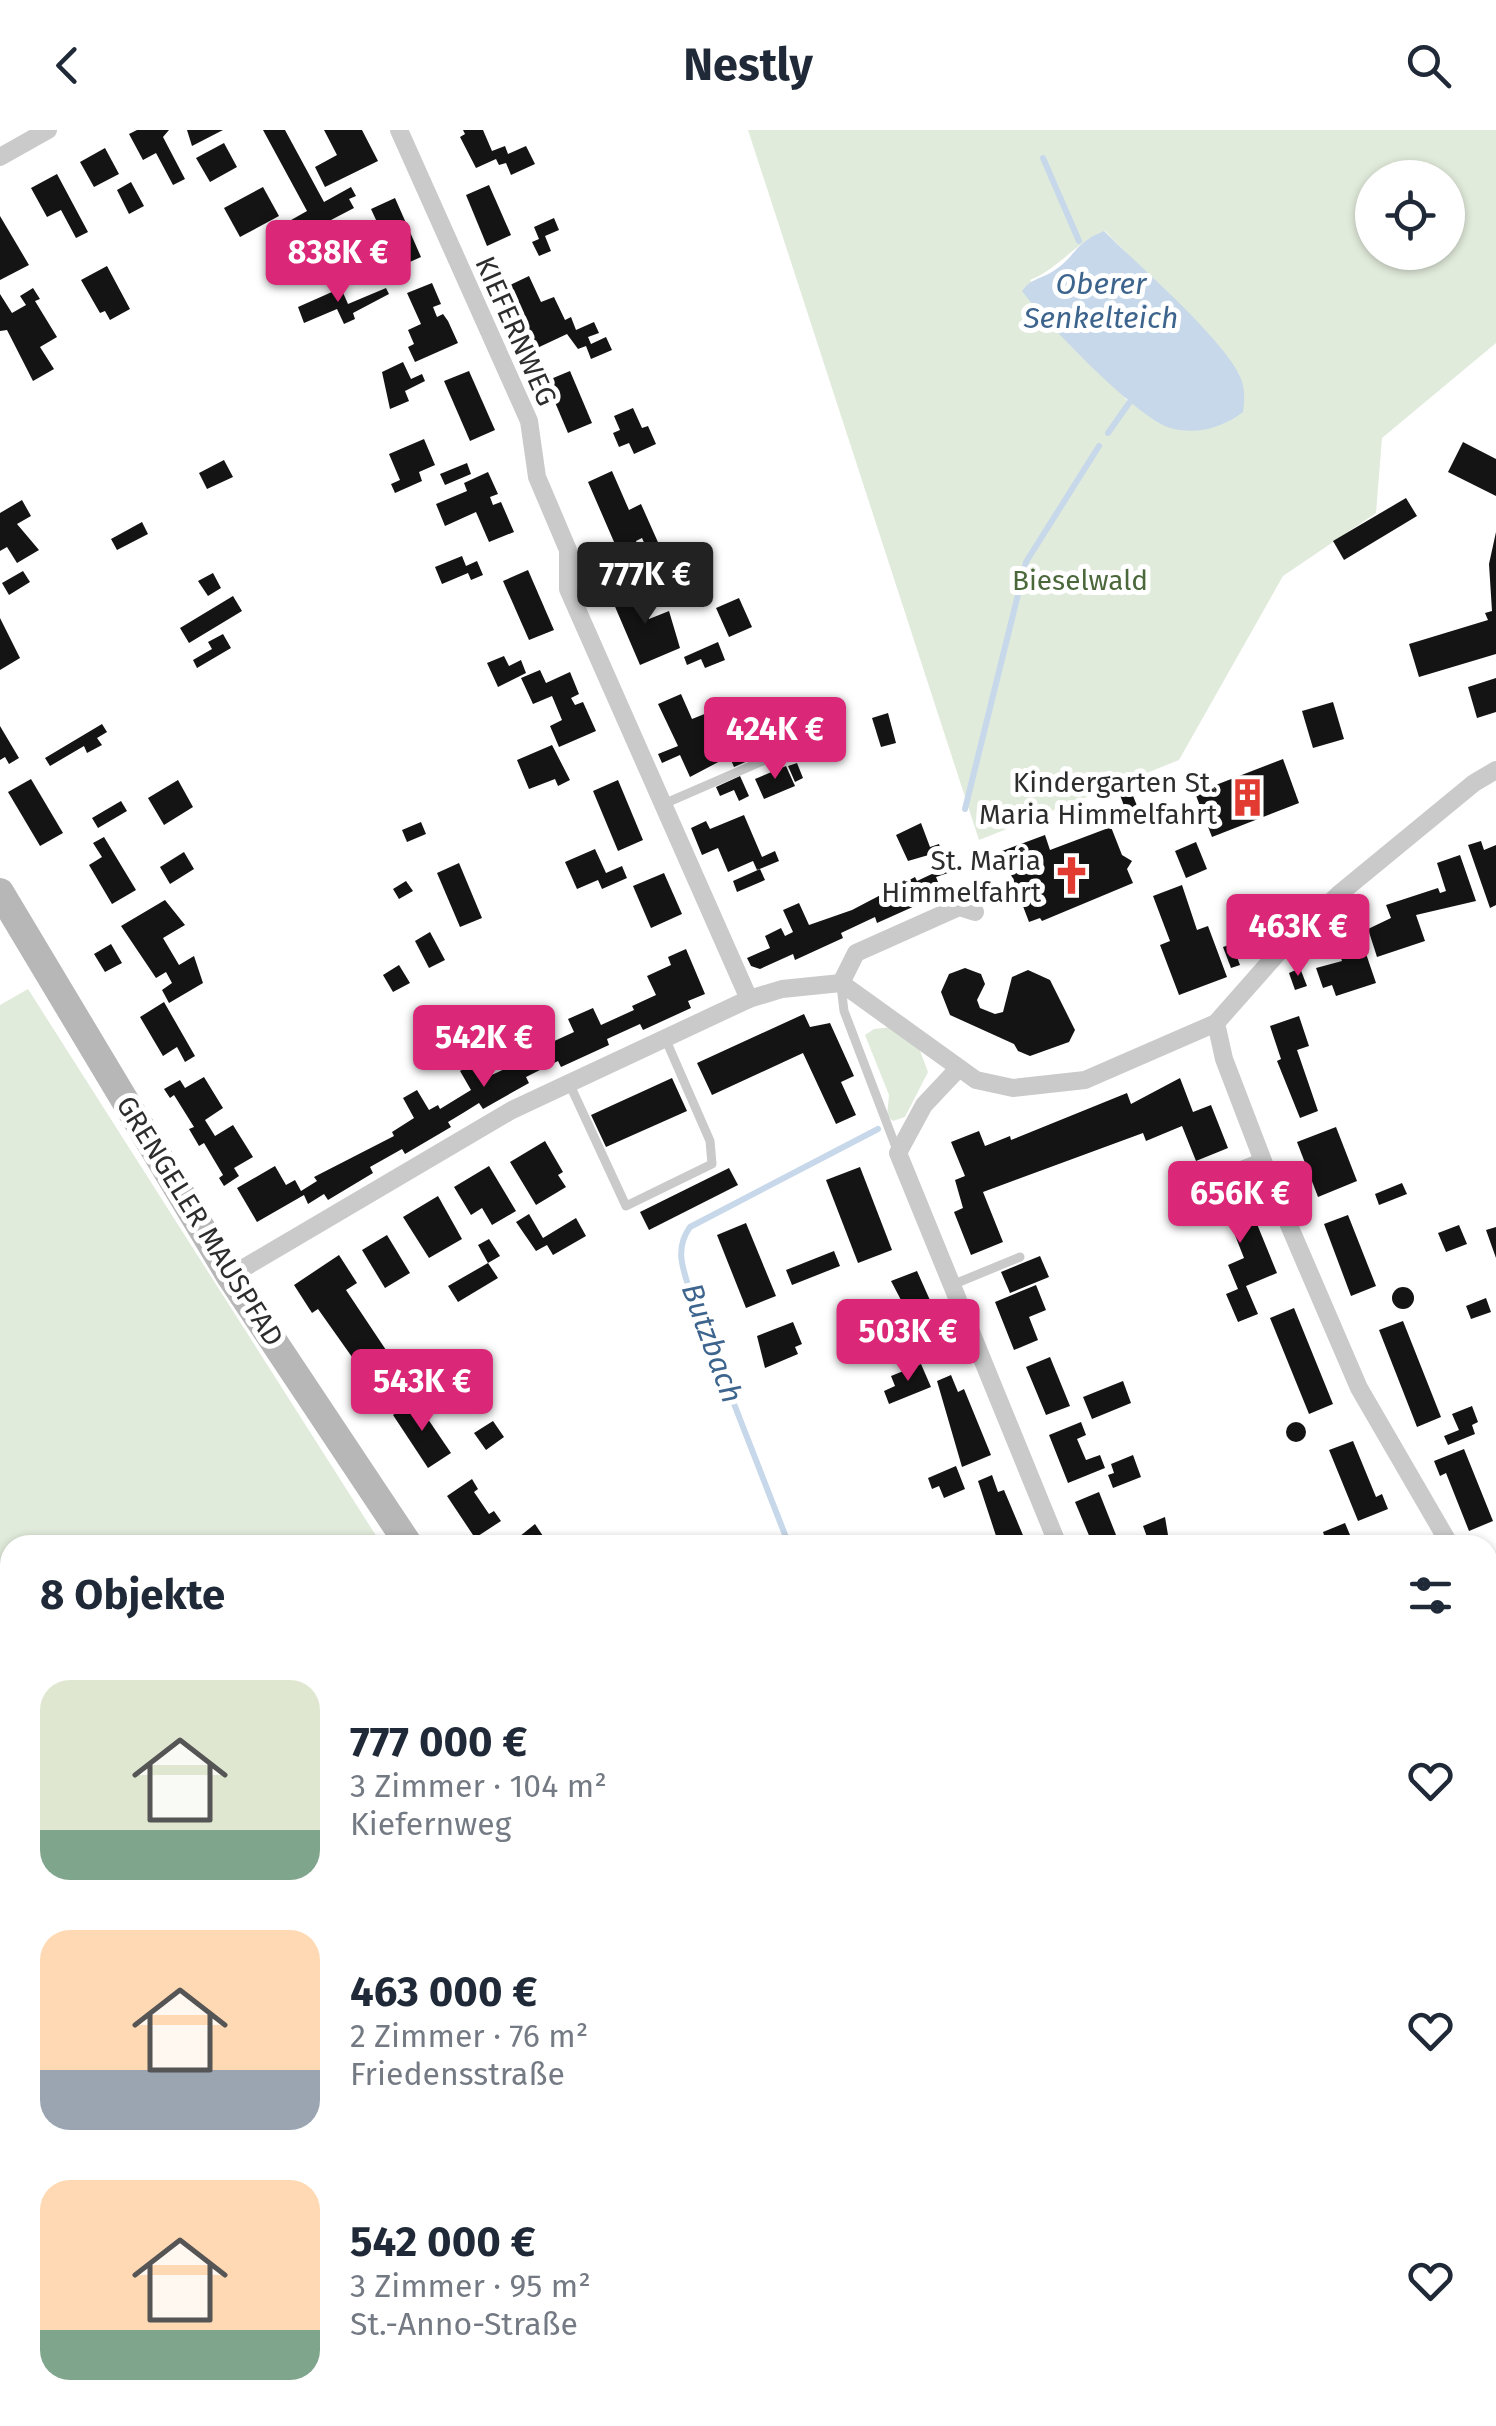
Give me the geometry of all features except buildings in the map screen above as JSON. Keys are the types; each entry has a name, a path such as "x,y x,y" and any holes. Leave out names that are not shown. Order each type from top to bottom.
{"main road":[{"name":"GRENGELER MAUSPFAD","path":"0,892 230,1276 402,1535"}],"street":[{"path":"0,157 48,130"},
{"name":"KIEFERNWEG","path":"399,130 529,421 537,477 568,550 568,590 750,999"},
{"path":"230,1276 512,1110 750,999 782,989 841,983 874,1002 957,1070 976,1080 1013,1088 1085,1080 1216,1023 1276,954 1339,894 1474,783 1496,770"},
{"path":"841,983 856,953 967,909"},
{"path":"1216,1023 1224,1059 1262,1157 1359,1388 1444,1535"},
{"path":"957,1070 924,1105 898,1153 1054,1535"}],"lane":[{"path":"666,803 765,760"},
{"path":"841,983 844,1011 898,1153"},
{"path":"569,1083 626,1206 712,1164 710,1141 666,1038"},
{"path":"1200,1182 1262,1157"},
{"path":"952,1285 1020,1257"}],"green space":[{"name":"Bieselwald","path":"748,130 1496,130 1496,343 1382,438 1376,513 1283,576 1179,760 979,840","holes":["1105,231 1223,352 1240,375 1129,403 1030,280"]},
{"path":"28,989 376,1535 0,1535 0,1005"},
{"path":"892,1027 919,1048 928,1072 905,1117 893,1121 887,1116 889,1095 865,1035 874,1029"}],"water":[{"name":"Oberer Senkelteich","path":"1104,231 1196,320 1229,358 1242,383 1243,412 1218,426 1199,430 1170,428 1155,421 1092,367 1022,291 1062,264 1086,240"}],"waterway":[{"name":"Butzbach","path":"1043,158 1079,241"},
{"name":"Butzbach","path":"1108,433 1129,403"},
{"name":"Butzbach","path":"965,809 1026,562 1099,446"},
{"name":"Butzbach","path":"785,1535 690,1291 681,1250 690,1227 878,1129"}],"place":[{"name":"Kindergarten St. Maria Himmelfahrt","path":"1247,798"},
{"name":"St. Maria Himmelfahrt","path":"1071,876"}]}
